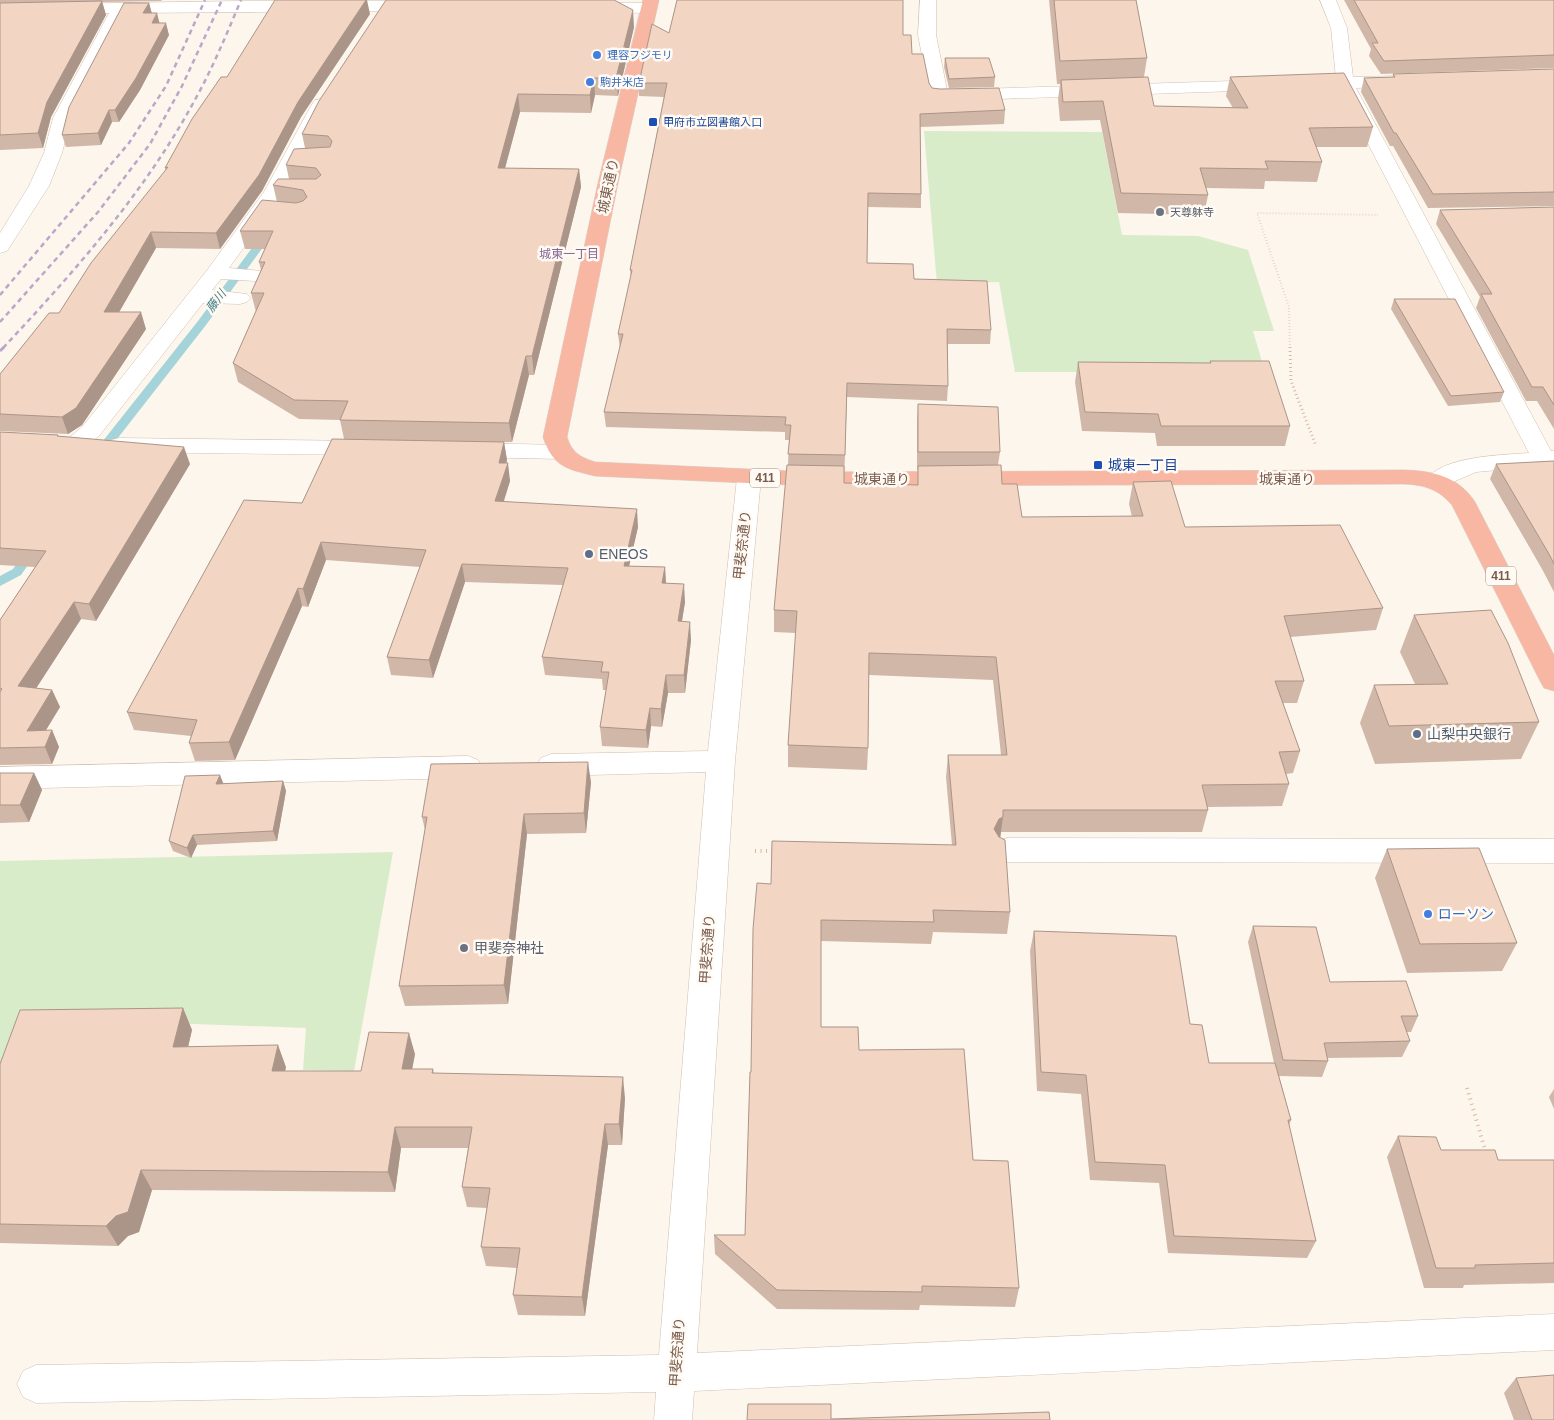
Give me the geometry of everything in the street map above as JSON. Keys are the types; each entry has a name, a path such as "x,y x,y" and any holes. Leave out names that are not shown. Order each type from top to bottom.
{"highway":[{"name":"城東通り","path":"650,4 608,183 573,360 555,437 560,452 573,463 595,469 749,478 1328,479 1404,477 1438,480"},
{"name":"411","path":"1438,480 1453,490 1463,502 1554,681"}],"street":[{"path":"928,0 926,35 939,96 1415,80"},
{"path":"1328,0 1339,28 1345,83 1426,216 1549,458 1471,466 1438,480"},
{"path":"372,27 388,3"},
{"path":"0,10 120,9 171,4 388,3 435,6"},
{"path":"574,8 650,4"},
{"path":"0,247 27,210 49,168 62,118 120,9"},
{"path":"330,90 312,118 300,159 285,190 271,211 217,273 91,431 73,442 120,445 390,449"},
{"path":"217,273 255,275"},
{"path":"200,296 240,298"},
{"path":"450,450 560,452"},
{"name":"甲斐奈通り","path":"673,1420 721,762 749,478"},
{"path":"524,766 721,762"},
{"path":"0,778 494,767"},
{"path":"1007,850 1554,851"},
{"path":"36,1384 675,1373 1554,1332"}],"path":[{"path":"1328,479 1291,381 1289,307 1257,213 1426,216"},
{"path":"714,851 782,851"},
{"path":"1467,1088 1489,1163"}],"green space":[{"path":"924,131 1102,132 1122,235 1198,236 1248,250 1274,331 1253,331 1265,372 1015,372 999,282 937,284"},
{"path":"393,852 354,1071 303,1070 306,1028 30,1018 0,1089 0,861"}],"building":[{"path":"275,0 366,0 298,102 259,175 216,233 151,232 104,312 141,312 76,408 62,417 0,414 0,374 49,313 59,313 91,263 168,167 165,168 192,119 221,77 227,77"},
{"path":"386,0 614,0 633,10 616,78 594,78 590,95 518,94 498,168 579,169 532,356 526,356 509,423 340,420 348,401 294,400 233,363 264,293 251,293 265,262 259,262 273,231 240,231 262,200 296,203 303,201 307,197 303,190 273,185 278,179 316,179 321,175 316,168 286,165 294,149 330,147 332,141 328,136 302,134 319,101"},
{"path":"677,0 903,0 903,35 911,35 912,54 923,54 929,83 932,88 999,88 1005,110 920,114 921,194 868,193 867,263 913,264 914,279 987,281 991,330 947,329 948,386 847,383 845,455 788,454 791,425 785,425 786,417 604,412 623,334 618,334 667,83 639,83 652,24 669,33"},
{"path":"1054,0 1136,0 1147,58 1060,61"},
{"path":"1354,0 1554,0 1554,55 1384,61 1372,43 1378,43"},
{"path":"102,1 47,102 38,133 0,135 0,3"},
{"path":"124,3 149,3 143,13 157,13 152,23 166,23 136,78 115,110 109,110 98,133 62,135 69,107"},
{"path":"945,58 989,58 995,77 949,79"},
{"path":"1554,69 1554,192 1433,194 1396,133 1394,133 1364,78 1395,77 1393,74"},
{"path":"1344,73 1373,127 1309,128 1322,162 1265,161 1268,169 1200,168 1208,195 1121,193 1103,101 1063,102 1061,80 1148,77 1154,106 1248,108 1230,77"},
{"path":"1554,207 1554,405 1543,387 1532,387 1481,294 1492,294 1440,210"},
{"path":"1394,299 1455,299 1504,392 1451,396"},
{"path":"1210,361 1269,361 1290,426 1161,426 1158,414 1085,412 1078,362 1211,363"},
{"path":"918,404 998,407 1000,452 918,452"},
{"path":"0,432 58,435 184,447 89,604 74,602 18,686 52,690 27,731 52,730 45,747 0,748 0,692 2,689 0,688 0,620 46,551 0,548"},
{"path":"332,439 504,442 499,463 508,463 495,501 637,509 624,566 665,567 662,583 684,584 678,621 690,622 684,675 666,675 661,709 650,708 646,730 600,727 609,672 601,672 603,662 542,657 568,568 462,564 429,660 387,657 426,550 321,542 303,589 298,588 229,742 189,743 197,720 127,712 244,500 302,503"},
{"path":"1554,461 1554,564 1496,464"},
{"path":"787,465 844,466 844,483 918,485 918,466 1001,465 1002,484 1017,484 1022,517 1143,516 1133,482 1171,481 1185,527 1340,525 1383,608 1284,616 1304,681 1275,681 1300,751 1279,752 1289,784 1202,785 1208,810 1003,810 1003,817 999,819 994,829 999,837 1005,840 1010,912 933,910 934,922 821,920 821,1027 858,1027 859,1050 964,1049 973,1160 1008,1161 1019,1288 922,1286 922,1292 777,1290 714,1235 745,1235 751,1072 753,929 757,883 771,884 772,841 956,845 948,755 1007,755 996,657 869,653 868,748 788,745 797,611 774,610"},
{"path":"1491,610 1508,643 1539,722 1389,726 1374,685 1448,684 1414,615"},
{"path":"588,762 584,813 524,814 504,985 399,986 427,817 422,817 431,764"},
{"path":"0,773 34,773 20,805 0,805"},
{"path":"220,775 216,784 283,781 273,831 193,835 187,848 169,841 185,776"},
{"path":"1479,848 1517,943 1420,944 1387,849"},
{"path":"1253,926 1316,927 1330,982 1406,981 1418,1016 1401,1016 1410,1041 1324,1043 1328,1061 1283,1060"},
{"path":"1034,931 1176,936 1190,1024 1202,1025 1209,1063 1275,1063 1291,1120 1288,1120 1316,1241 1174,1236 1165,1165 1095,1162 1086,1075 1041,1072"},
{"path":"183,1008 173,1047 278,1045 272,1071 361,1071 369,1032 409,1033 402,1069 433,1069 432,1073 623,1077 619,1124 605,1124 582,1297 513,1295 520,1248 481,1247 490,1188 462,1187 472,1127 395,1127 388,1172 141,1170 128,1212 116,1216 106,1226 0,1224 0,1064 20,1010"},
{"path":"1398,1136 1436,1137 1441,1150 1495,1150 1498,1160 1554,1160 1554,1263 1475,1265 1475,1268 1436,1268"},
{"path":"1554,1375 1554,1420 1532,1420 1516,1378"},
{"path":"748,1404 831,1404 831,1419 1049,1412 1050,1420 747,1420"}],"waterway":[{"name":"藤川","path":"99,454 202,323 267,235"},
{"name":"藤川","path":"0,582 17,572 31,552"}],"railway":[{"path":"0,295 129,143 166,86 205,0"},
{"path":"0,322 98,212 150,144 182,86 222,0"},
{"path":"3,348 83,259 133,197 156,164 203,84 241,0"},
{"path":"0,351 3,348"}],"place":[{"name":"理容フジモリ","path":"597,55"},
{"name":"駒井米店","path":"590,82"},
{"name":"甲府市立図書館入口","path":"653,122"},
{"name":"天尊躰寺","path":"1160,212"},
{"name":"城東一丁目","path":"1098,465"},
{"name":"ENEOS","path":"589,554"},
{"name":"山梨中央銀行","path":"1417,734"},
{"name":"ローソン","path":"1428,914"},
{"name":"甲斐奈神社","path":"464,948"}],"district":[{"name":"城東一丁目","path":"569,254"}]}
